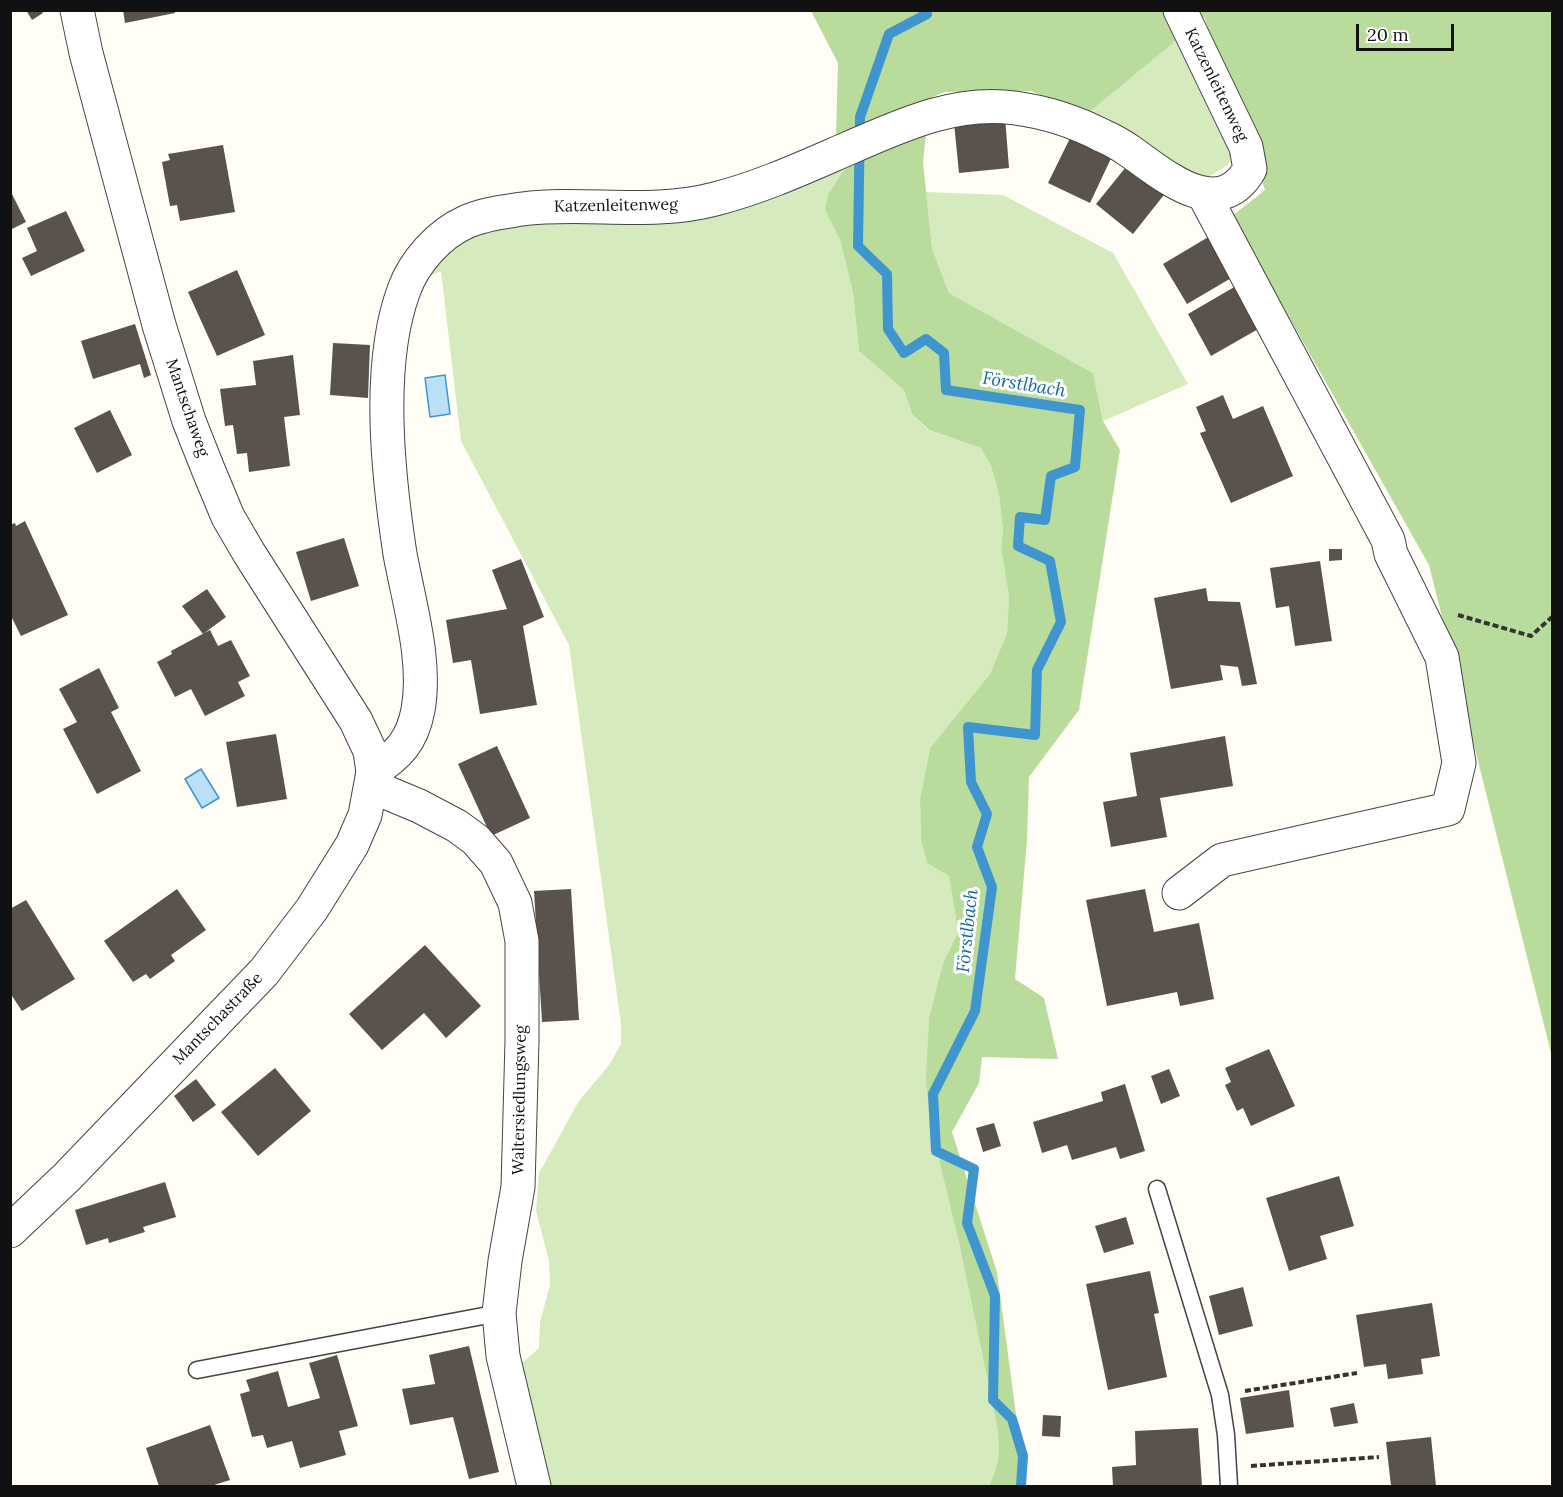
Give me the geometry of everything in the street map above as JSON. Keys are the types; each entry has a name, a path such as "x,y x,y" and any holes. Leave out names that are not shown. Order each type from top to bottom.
{"street":[{"name":"Mantschaweg","path":"77,10 86,52 159,325 189,421 228,517 356,721 370,751 372,779"},
{"name":"Katzenleitenweg","path":"372,779 396,756 409,737 418,710 419,666 400,550 391,469 387,417 389,372 394,326 404,287 420,260 442,238 467,222 486,215 538,207 657,208 688,205 721,197 776,179 925,117 975,106 993,106 1045,114 1099,134 1126,149 1167,179 1190,190 1215,194 1227,191 1239,184 1250,169 1249,158 1246,147 1180,10"},
{"path":"1179,893 1222,860 1449,809 1459,763 1442,657 1391,554 1388,540 1203,193"},
{"name":"Mantschastraße","path":"10,1231 67,1177 264,972 312,909 352,845 364,815 372,779"},
{"name":"Waltersiedlungsweg","path":"372,779 458,826 476,840 496,863 515,903 522,941 518,1187 505,1261 499,1313 503,1356 534,1486"}],"lane":[{"path":"1156,1189 1220,1395 1226,1435 1229,1486"},
{"path":"197,1370 499,1313"}],"path":[{"path":"1416,603 1531,636 1552,617"},
{"path":"1220,1395 1357,1373"},
{"path":"1228,1467 1379,1457"}],"green space":[{"path":"811,11 1552,11 1552,1057 1429,565 1232,216 1265,190 1204,17 1086,115 1031,91 945,92 836,137 838,63"},
{"path":"1180,36 1235,143 1228,165 1208,177 1176,169 1086,115"},
{"path":"927,125 923,162 932,248 949,293 1093,373 1103,421 1120,450 1079,710 1029,777 1027,840 1015,979 1044,998 1058,1059 982,1057 979,1083 952,1132 997,1272 1023,1486 989,1486 998,1457 997,1426 959,1243 930,1123 926,1079 929,1018 943,963 958,932 949,876 927,863 921,841 920,799 930,748 990,674 1007,633 1009,597 1001,548 1003,530 999,495 991,466 981,448 929,430 912,414 904,390 859,351 853,293 840,240 825,210 828,195 848,163"},
{"path":"848,163 825,210 840,240 853,293 859,351 904,390 912,414 928,430 981,448 991,466 999,495 1003,530 1001,548 1009,597 1007,633 990,674 930,748 920,799 921,841 927,863 949,876 958,932 943,963 929,1018 927,1079 930,1123 959,1243 997,1426 999,1450 997,1464 989,1486 546,1486 521,1364 539,1348 540,1322 550,1285 549,1261 536,1211 539,1173 579,1101 610,1064 621,1044 621,1024 569,645 461,441 441,271 424,279 451,248 472,234"},
{"path":"926,192 1003,195 1113,253 1188,384 1103,421 1093,373 949,293 932,248"}],"water":[{"path":"445,375 450,414 430,417 425,378"},
{"path":"201,769 219,798 202,808 185,779"}],"building":[{"path":"26,10 41,10 43,13 32,20"},
{"path":"123,10 175,10 175,13 125,23"},
{"path":"1005,117 1009,168 959,173 954,123"},
{"path":"1073,132 1114,152 1090,203 1048,183"},
{"path":"223,145 235,212 180,221 177,205 170,206 162,162 170,160 168,154"},
{"path":"1130,162 1167,191 1133,234 1096,204"},
{"path":"10,190 26,222 10,230"},
{"path":"66,211 85,251 31,276 22,258 37,251 27,228"},
{"path":"1210,236 1233,277 1187,304 1163,264"},
{"path":"237,270 265,335 217,356 188,292"},
{"path":"1236,286 1260,328 1211,356 1188,314"},
{"path":"135,324 151,375 144,378 140,364 93,379 81,341"},
{"path":"333,343 370,345 368,398 330,395"},
{"path":"293,355 300,415 284,417 290,466 249,472 247,453 237,454 233,425 225,426 220,389 256,385 253,361"},
{"path":"1223,395 1233,419 1263,406 1293,476 1231,503 1200,433 1206,431 1196,407"},
{"path":"110,410 132,455 97,473 74,428"},
{"path":"25,521 68,615 21,636 10,614 10,525 15,523 16,526"},
{"path":"344,538 359,586 311,601 296,552"},
{"path":"1329,549 1342,549 1342,560 1329,561"},
{"path":"521,559 544,617 523,626 537,705 480,714 471,660 453,663 446,620 507,609 492,570"},
{"path":"1320,561 1332,641 1295,646 1289,606 1276,608 1270,568"},
{"path":"1206,588 1208,601 1240,602 1257,684 1242,686 1238,667 1220,665 1223,680 1171,689 1154,598"},
{"path":"207,589 226,617 203,634 182,606"},
{"path":"210,630 218,646 231,640 250,676 238,682 245,696 205,716 191,689 175,697 157,662 172,654 171,651"},
{"path":"99,668 119,708 111,712 141,771 97,794 63,729 77,722 59,689"},
{"path":"276,734 287,799 237,807 226,742"},
{"path":"1225,736 1233,786 1160,798 1167,837 1111,847 1103,802 1137,796 1130,753"},
{"path":"497,746 530,818 491,836 458,764"},
{"path":"177,889 206,930 171,955 175,961 150,979 146,974 133,982 104,941"},
{"path":"571,889 579,1020 542,1022 534,891"},
{"path":"1145,889 1154,932 1199,923 1214,999 1180,1006 1177,992 1107,1006 1086,900"},
{"path":"26,900 75,979 22,1011 10,993 10,909"},
{"path":"425,945 481,1006 446,1038 424,1013 382,1050 349,1014"},
{"path":"1269,1049 1295,1106 1251,1126 1243,1108 1237,1111 1225,1085 1231,1082 1225,1068"},
{"path":"275,1068 311,1111 258,1156 221,1112"},
{"path":"1169,1069 1180,1096 1161,1104 1151,1076"},
{"path":"196,1079 216,1105 193,1122 174,1096"},
{"path":"1125,1084 1145,1151 1120,1159 1116,1147 1072,1160 1067,1145 1042,1153 1033,1122 1103,1101 1101,1092"},
{"path":"994,1123 1001,1146 983,1152 976,1128"},
{"path":"1339,1176 1354,1226 1320,1236 1327,1259 1289,1271 1266,1198"},
{"path":"165,1182 176,1217 143,1227 145,1232 109,1243 108,1238 86,1245 75,1210"},
{"path":"1126,1217 1134,1244 1104,1253 1095,1226"},
{"path":"1150,1271 1159,1313 1154,1314 1167,1377 1108,1390 1086,1284"},
{"path":"1243,1287 1253,1326 1219,1335 1209,1296"},
{"path":"1432,1303 1440,1356 1421,1359 1423,1374 1388,1379 1386,1364 1364,1367 1356,1315"},
{"path":"469,1346 499,1472 469,1479 453,1417 410,1425 402,1389 435,1384 429,1355"},
{"path":"337,1355 358,1426 339,1431 346,1455 300,1468 292,1441 267,1448 263,1435 252,1437 240,1394 250,1391 246,1380 278,1371 288,1407 320,1398 309,1363"},
{"path":"1289,1390 1294,1427 1246,1434 1240,1398"},
{"path":"1354,1403 1358,1423 1334,1427 1330,1408"},
{"path":"1043,1415 1061,1416 1060,1437 1042,1436"},
{"path":"210,1425 230,1480 211,1486 159,1486 146,1448"},
{"path":"1198,1428 1202,1486 1113,1486 1112,1467 1136,1465 1135,1431"},
{"path":"1431,1437 1436,1486 1391,1486 1386,1442"}],"waterway":[{"name":"Förstlbach","path":"926,10 927,14 889,34 860,117 858,246 887,274 888,329 904,353 926,339 944,353 946,390 1080,410 1075,467 1051,476 1045,520 1020,517 1018,546 1050,561 1061,622 1037,670 1035,735 968,727 971,782 987,814 977,847 992,887 975,1011 933,1094 936,1151 974,1169 967,1223 995,1296 993,1400 1012,1419 1023,1456 1021,1486"}]}
